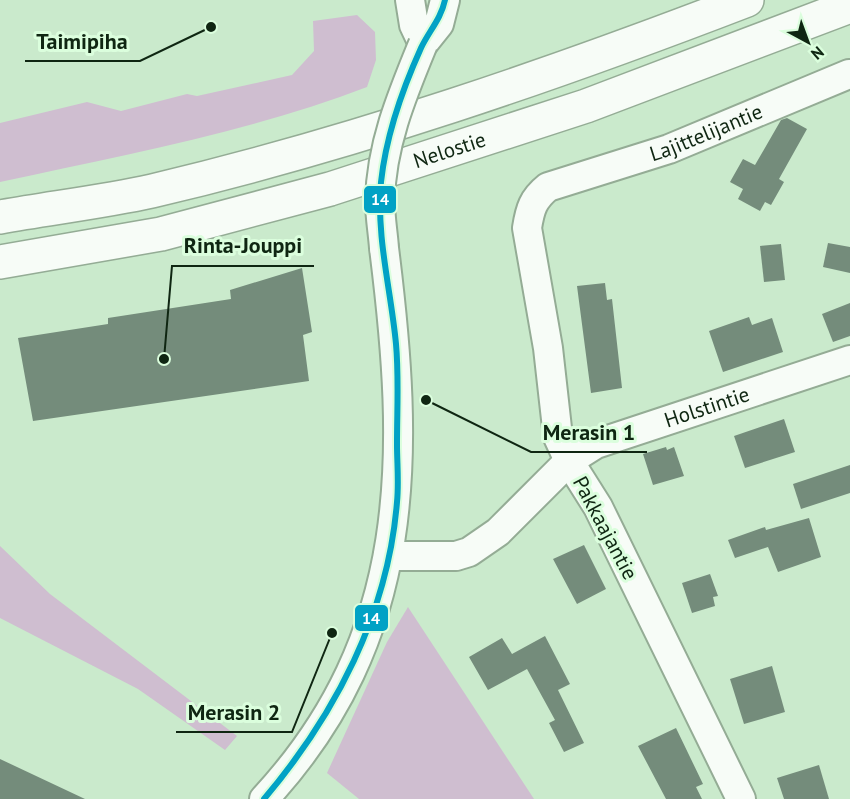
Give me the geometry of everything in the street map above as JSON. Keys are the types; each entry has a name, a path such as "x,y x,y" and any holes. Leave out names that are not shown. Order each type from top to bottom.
{"highway":[{"name":"Nelostie","path":"0,217 150,191 321,146 434,113 558,71 747,0"},
{"name":"Nelostie","path":"0,262 161,234 330,189 586,106 850,6"}],"street":[{"path":"411,0 414,25 423,44"},
{"path":"264,799 292,768 334,704 371,624 388,556 396,509 398,425 396,346 380,201 385,155 396,110 423,44 439,24 445,0"},
{"name":"Lajittelijantie","path":"561,182 669,149 849,74"},
{"name":"Pakkaajantie","path":"561,182 548,187 536,197 530,210 527,228 548,348 558,437 569,461 598,507 741,799"},
{"name":"Holstintie","path":"388,556 456,556 469,552 498,532 569,461 596,444 850,360"}],"shaded area":[{"path":"357,15 375,32 376,60 367,87 323,103 232,130 0,182 0,123 87,102 121,111 187,94 197,96 292,75 314,51 313,21"},
{"path":"0,546 50,594 237,736 225,750 138,689 0,618"},
{"path":"408,607 534,799 359,799 327,773 387,642"}],"building":[{"path":"787,118 807,129 779,179 784,182 771,205 765,202 760,211 738,199 743,189 730,182 743,159 755,165 781,120"},
{"path":"828,243 850,247 850,273 823,267"},
{"path":"781,244 785,280 764,282 760,246"},
{"path":"302,268 312,332 303,335 309,381 33,421 18,338 108,324 108,318 231,299 230,290"},
{"path":"605,283 607,300 612,299 622,388 591,393 577,286"},
{"path":"850,303 850,336 833,342 822,314"},
{"path":"749,317 752,325 772,318 783,352 723,372 709,331"},
{"path":"784,419 795,452 745,468 734,436"},
{"path":"666,447 667,450 674,447 684,476 653,485 643,454"},
{"path":"850,465 850,493 801,509 793,484"},
{"path":"809,518 821,557 778,572 768,547 735,558 728,540 765,527 766,530"},
{"path":"584,545 606,589 577,604 553,559"},
{"path":"710,574 718,596 713,597 715,606 692,613 682,583"},
{"path":"545,636 570,684 558,690 584,743 564,752 549,723 555,720 527,669 488,690 469,657 502,638 512,654"},
{"path":"772,666 785,712 744,724 730,679"},
{"path":"676,728 703,784 696,787 702,799 666,799 638,746"},
{"path":"0,759 85,799 0,799"},
{"path":"819,765 829,799 784,799 777,778"}],"transit line":[{"name":"14","path":"264,799 290,767 313,733 354,661 370,623 392,543 398,488 397,369 394,324 382,243 381,182 391,130 401,97 421,48 438,19 445,0"}],"place":[{"name":"Taimipiha","path":"211,27"},
{"name":"Rinta-Jouppi","path":"164,359"},
{"name":"Merasin 1","path":"426,400"},
{"name":"Merasin 2","path":"332,633"}]}
